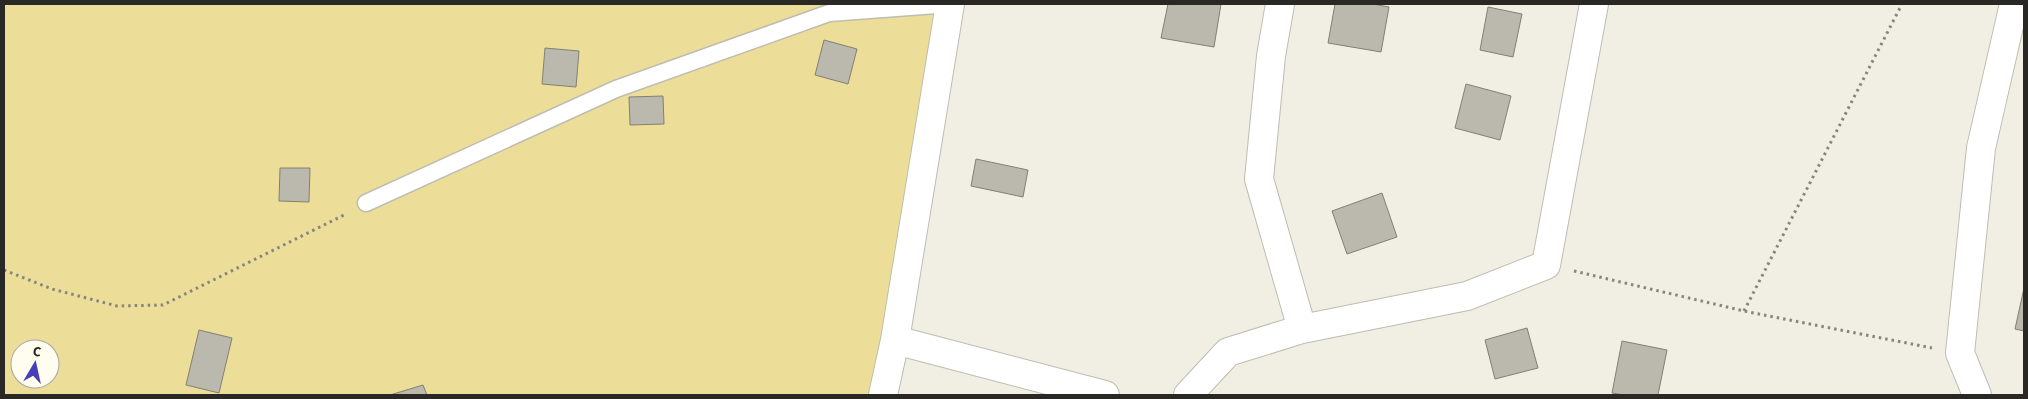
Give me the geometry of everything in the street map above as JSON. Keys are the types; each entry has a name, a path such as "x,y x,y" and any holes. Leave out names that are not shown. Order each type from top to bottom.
{"street":[{"path":"882,395 894,340 950,4"},
{"path":"1280,4 1271,56 1259,179 1302,329"},
{"path":"1188,395 1228,352 1302,329 1467,296 1546,265 1594,4"},
{"path":"1977,395 1960,353 1980,148 2014,4"},
{"path":"894,340 1105,395"}],"lane":[{"path":"366,203 616,89 829,13 950,4"}],"path":[{"path":"1744,311 1902,4"},
{"path":"4,270 52,289 117,306 163,305 366,203"},
{"path":"1546,265 1744,311 1960,353"}],"shaded area":[{"path":"4,4 950,4 883,395 4,395"}],"building":[{"path":"1168,4 1221,4 1214,47 1161,38"},
{"path":"1335,4 1373,4 1389,7 1381,52 1328,43"},
{"path":"1488,7 1522,14 1513,57 1480,50"},
{"path":"824,40 857,49 848,84 815,75"},
{"path":"545,48 579,51 576,87 542,84"},
{"path":"1466,84 1511,96 1500,140 1455,128"},
{"path":"663,96 664,124 630,125 629,97"},
{"path":"976,159 1028,170 1023,197 971,186"},
{"path":"280,168 310,168 309,202 279,201"},
{"path":"1382,193 1397,237 1347,254 1332,211"},
{"path":"2024,288 2024,331 2015,329"},
{"path":"1527,328 1538,368 1495,379 1485,340"},
{"path":"199,330 232,338 219,393 186,385"},
{"path":"1622,341 1667,350 1658,395 1612,393"},
{"path":"423,385 427,395 390,395"}]}
